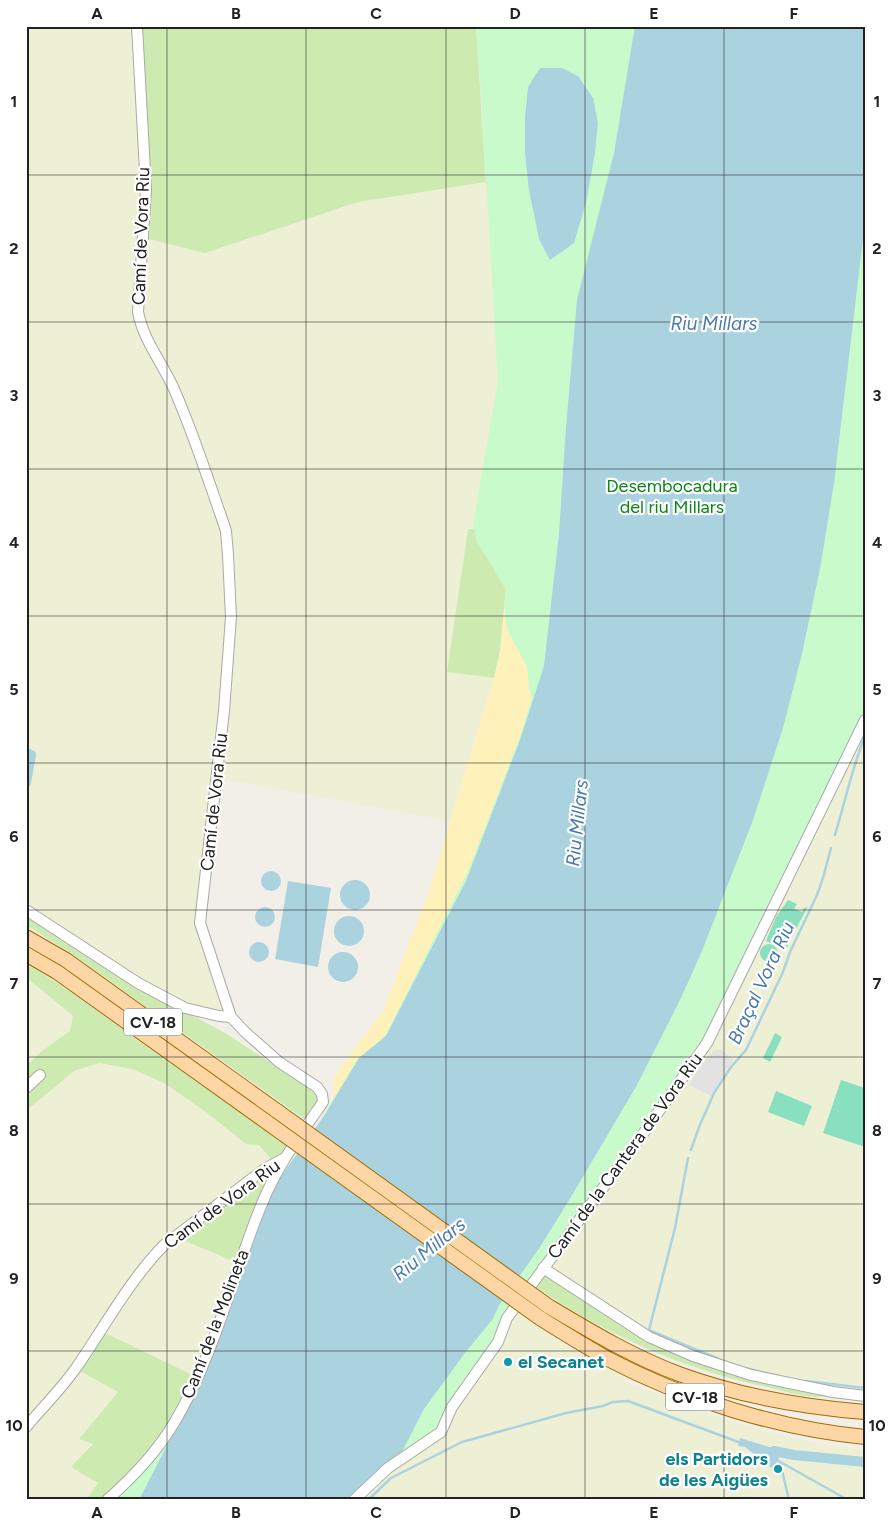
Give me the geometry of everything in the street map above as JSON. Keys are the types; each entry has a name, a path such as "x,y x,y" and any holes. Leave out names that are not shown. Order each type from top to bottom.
{"main road":[{"name":"CV-18","path":"26,937 66,960 548,1306 619,1347 679,1374 744,1393 799,1405 865,1412"},
{"name":"CV-18","path":"26,954 57,972 540,1318 610,1360 669,1387 736,1410 798,1428 865,1437"}],"street":[{"name":"Camí de Vora Riu","path":"26,1427 75,1370 112,1312 159,1250 266,1168 285,1158 323,1102 322,1094 317,1087 279,1062 231,1017 200,923 224,711 232,617 228,555 226,531 218,506 173,388 143,332 138,312 146,189 136,26"},
{"name":"Camí de la Cantera de Vora Riu","path":"354,1500 388,1468 441,1432 452,1407 498,1342 507,1318 645,1131 707,1043 865,720"},
{"path":"26,910 138,983 185,1008 231,1017"},
{"path":"26,1088 40,1075"},
{"name":"Camí de la Molineta","path":"107,1500 134,1473 175,1422 204,1364 262,1204 285,1158"},
{"path":"543,1268 649,1337 693,1356 751,1375 833,1392 865,1396"}],"green space":[{"path":"26,26 135,26 144,188 135,312 172,388 223,530 230,617 197,924 223,1008 220,1010 185,1005 140,981 26,908"},
{"path":"138,26 476,26 486,182 358,202 205,253 144,238"},
{"name":"Riu Millars","path":"476,26 865,26 865,440 863,485 865,515 865,708 853,738 706,1039 532,1277 494,1343 438,1429 351,1500 113,1500 176,1429 262,1212 280,1176 318,1124 358,1058 385,1036 467,873 521,734 532,697 527,667 507,629 504,604 506,589 477,542 473,525 498,381"},
{"path":"487,182 499,381 474,524 475,529 468,529 447,672 494,678 450,821 218,778 232,617 222,514 142,327 144,239 205,253 358,202"},
{"path":"468,529 474,529 487,557 506,589 500,651 494,678 447,672"},
{"path":"865,723 865,1394 752,1373 653,1337 548,1269"},
{"path":"788,900 797,904 794,909 802,912 805,907 807,908 796,929 787,925 783,934 791,938 786,950 766,941 776,917"},
{"path":"26,914 142,988 227,1034 286,1073 311,1087 320,1100 307,1121 72,954 26,925"},
{"path":"769,944 775,947 778,953 775,959 769,962 763,959 760,953 763,947"},
{"path":"26,963 68,990 290,1147 272,1160 259,1145 246,1144 206,1112 164,1083 132,1069 99,1063 74,1071 26,1111 26,1066 42,1051 70,1031 73,1016 26,977"},
{"path":"26,977 73,1016 70,1031 42,1051 26,1066"},
{"path":"775,1033 782,1037 770,1062 763,1058"},
{"path":"99,1063 132,1069 164,1083 206,1112 246,1144 259,1145 272,1160 173,1237 238,1263 195,1376 105,1333 80,1371 118,1392 79,1438 93,1444 71,1467 98,1483 86,1500 26,1500 26,1111 74,1071"},
{"path":"841,1080 865,1088 865,1147 823,1133"},
{"path":"776,1091 812,1106 804,1126 768,1112"},
{"path":"283,1160 238,1263 175,1237"},
{"path":"543,1271 692,1357 834,1394 815,1397 785,1392 705,1371 645,1348 587,1319 533,1285"},
{"path":"515,1310 571,1348 617,1372 629,1383 636,1386 710,1414 764,1431 820,1444 865,1450 865,1500 356,1500 454,1407"},
{"path":"105,1333 195,1376 173,1421 125,1480 103,1500 86,1500 98,1483 71,1467 93,1444 79,1439 118,1392 80,1371"}],"sand":[{"path":"499,381 543,666 514,756 465,881 385,1037 334,1100 334,1077 384,1009 431,885 494,679 500,651 506,589 474,524"}],"shaded area":[{"path":"714,1050 722,1050 734,1061 711,1096 689,1085 702,1064"}],"water":[{"name":"Riu Millars","path":"635,26 865,26 865,222 834,483 820,569 801,658 783,728 753,820 702,951 681,998 637,1085 540,1247 500,1304 492,1320 424,1409 402,1452 384,1464 348,1500 139,1500 194,1393 238,1283 263,1212 280,1178 324,1116 359,1058 386,1036 466,881 520,740 544,666 559,534 577,300 614,153"},
{"path":"540,68 562,68 578,76 593,98 598,123 586,203 574,243 550,260 539,239 529,190 525,153 525,117 528,87"},
{"path":"267,871 275,871 281,877 281,885 275,891 267,891 261,885 261,877"},
{"path":"355,880 366,884 370,895 366,906 355,910 344,906 340,895 344,884"},
{"path":"288,881 331,888 318,967 275,959"},
{"path":"261,907 269,907 275,913 275,921 269,927 261,927 255,921 255,913"},
{"path":"349,916 360,920 364,931 360,942 349,946 338,942 334,931 338,920"},
{"path":"255,942 263,942 269,948 269,956 263,962 255,962 249,956 249,948"},
{"path":"343,952 354,956 358,967 354,978 343,982 332,978 328,967 332,956"},
{"path":"740,1438 789,1451 786,1457 780,1456 773,1469 745,1447 738,1446"}],"waterway":[{"name":"Braçal Vora Riu","path":"835,835 852,773 865,736"},
{"path":"26,753 31,755 26,783"},
{"name":"Braçal Vora Riu","path":"691,1150 714,1093 731,1067 746,1050 783,972 790,952 817,895 831,848"},
{"name":"Braçal Vora Riu","path":"649,1330 675,1228 688,1158"},
{"path":"651,1331 719,1359"},
{"path":"745,1368 779,1376"},
{"path":"806,1381 865,1388"},
{"path":"368,1500 391,1478 462,1442 613,1402 628,1401 741,1443"},
{"path":"774,1451 794,1455 865,1462"},
{"path":"775,1459 848,1500"},
{"path":"780,1462 789,1500"}],"place":[{"name":"el Secanet","path":"508,1362"},
{"name":"els Partidors de les Aigües","path":"778,1469"}],"park label":[{"name":"Desembocadura del riu Millars","path":"672,496"}]}
